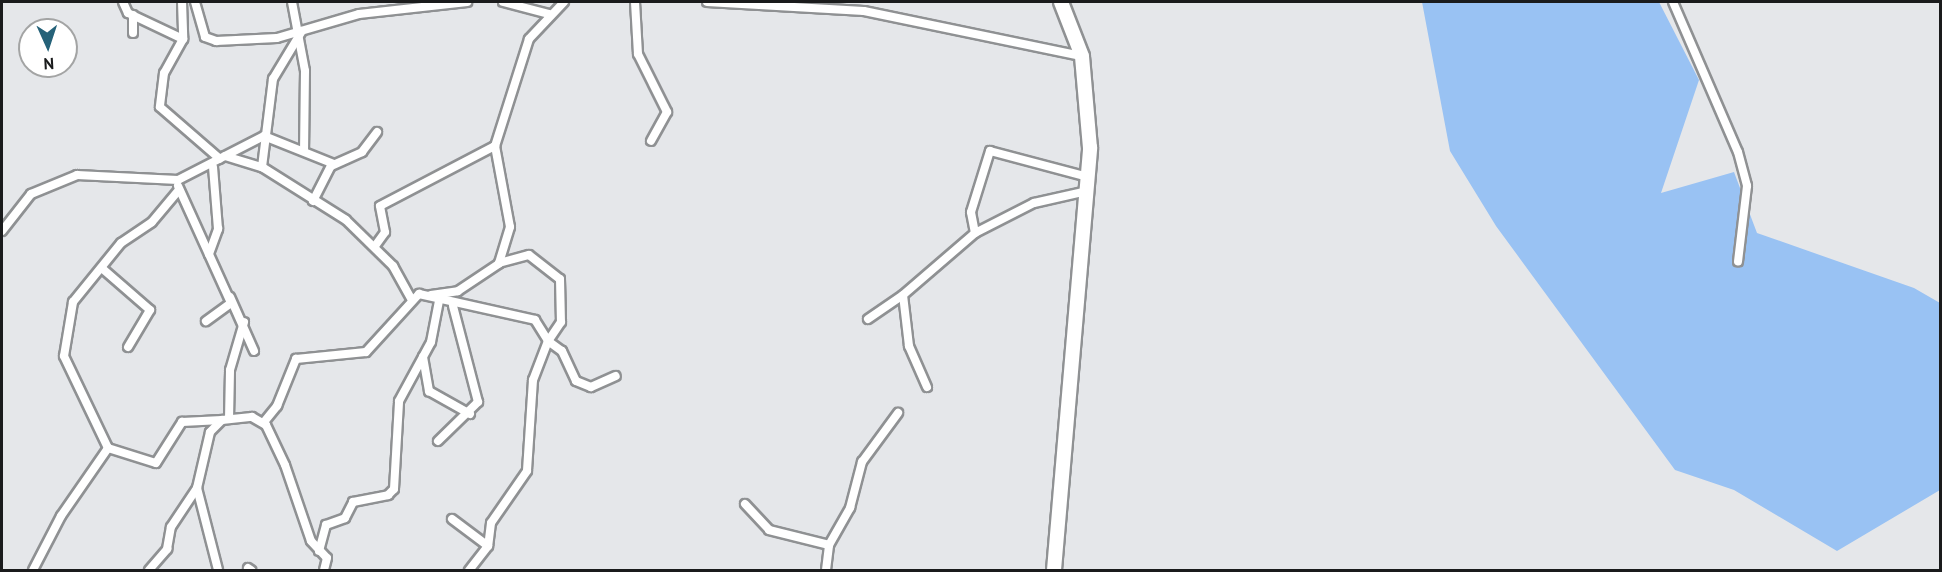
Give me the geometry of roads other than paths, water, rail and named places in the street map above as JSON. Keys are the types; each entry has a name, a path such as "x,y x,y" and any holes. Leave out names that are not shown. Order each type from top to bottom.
{"highway":[{"path":"1054,570 1088,177 1082,56 1061,2"}],"street":[{"path":"123,2 133,15 183,39"},
{"path":"182,2 183,39 164,73 160,107 222,158 262,167 346,220 375,246 411,298"},
{"path":"195,2 208,40 272,39 359,14 467,2"},
{"path":"292,2 302,31 304,149"},
{"path":"503,2 549,14"},
{"path":"500,263 510,227 495,147 530,39 549,14 564,2"},
{"path":"635,2 638,54 667,112 651,141"},
{"path":"706,2 864,11 1082,56"},
{"path":"1674,2 1738,152 1747,186 1738,261"},
{"path":"133,15 133,33"},
{"path":"262,167 264,136 273,79 302,31"},
{"path":"313,201 334,164 362,152 377,132"},
{"path":"2,231 30,194 77,175 178,180 213,166 222,158 264,136 304,149 334,164"},
{"path":"375,246 385,232 380,206 495,147"},
{"path":"975,233 970,212 990,151 1088,177"},
{"path":"209,254 218,229 213,166"},
{"path":"178,180 178,191 244,322 254,351"},
{"path":"178,191 152,222 123,241 104,270 73,302 64,357 108,448 156,463 182,422 252,417 264,422 310,541 328,559 324,570"},
{"path":"867,319 903,295 975,233 1034,203 1087,191"},
{"path":"264,422 277,406 296,359 366,352 411,298 458,291 500,263 529,255 560,279 561,322 548,341 533,380 527,471 491,523 488,546 469,570"},
{"path":"104,270 149,309 128,347"},
{"path":"431,295 453,306 528,316 548,341 562,351 566,368 586,388 616,376"},
{"path":"903,295 909,346 927,387"},
{"path":"206,321 230,307 230,297"},
{"path":"319,550 326,525 345,518 353,502 388,495 394,489 399,401 423,357 439,301"},
{"path":"438,441 470,414 478,393 453,306"},
{"path":"218,570 197,488 204,443 225,419 230,370 244,322"},
{"path":"423,357 429,391 470,414"},
{"path":"826,570 829,545 850,508 856,476 874,440 898,413"},
{"path":"33,570 61,516 108,448"},
{"path":"149,570 167,549 171,526 197,488"},
{"path":"745,504 769,530 829,545"},
{"path":"452,519 488,546"}]}
